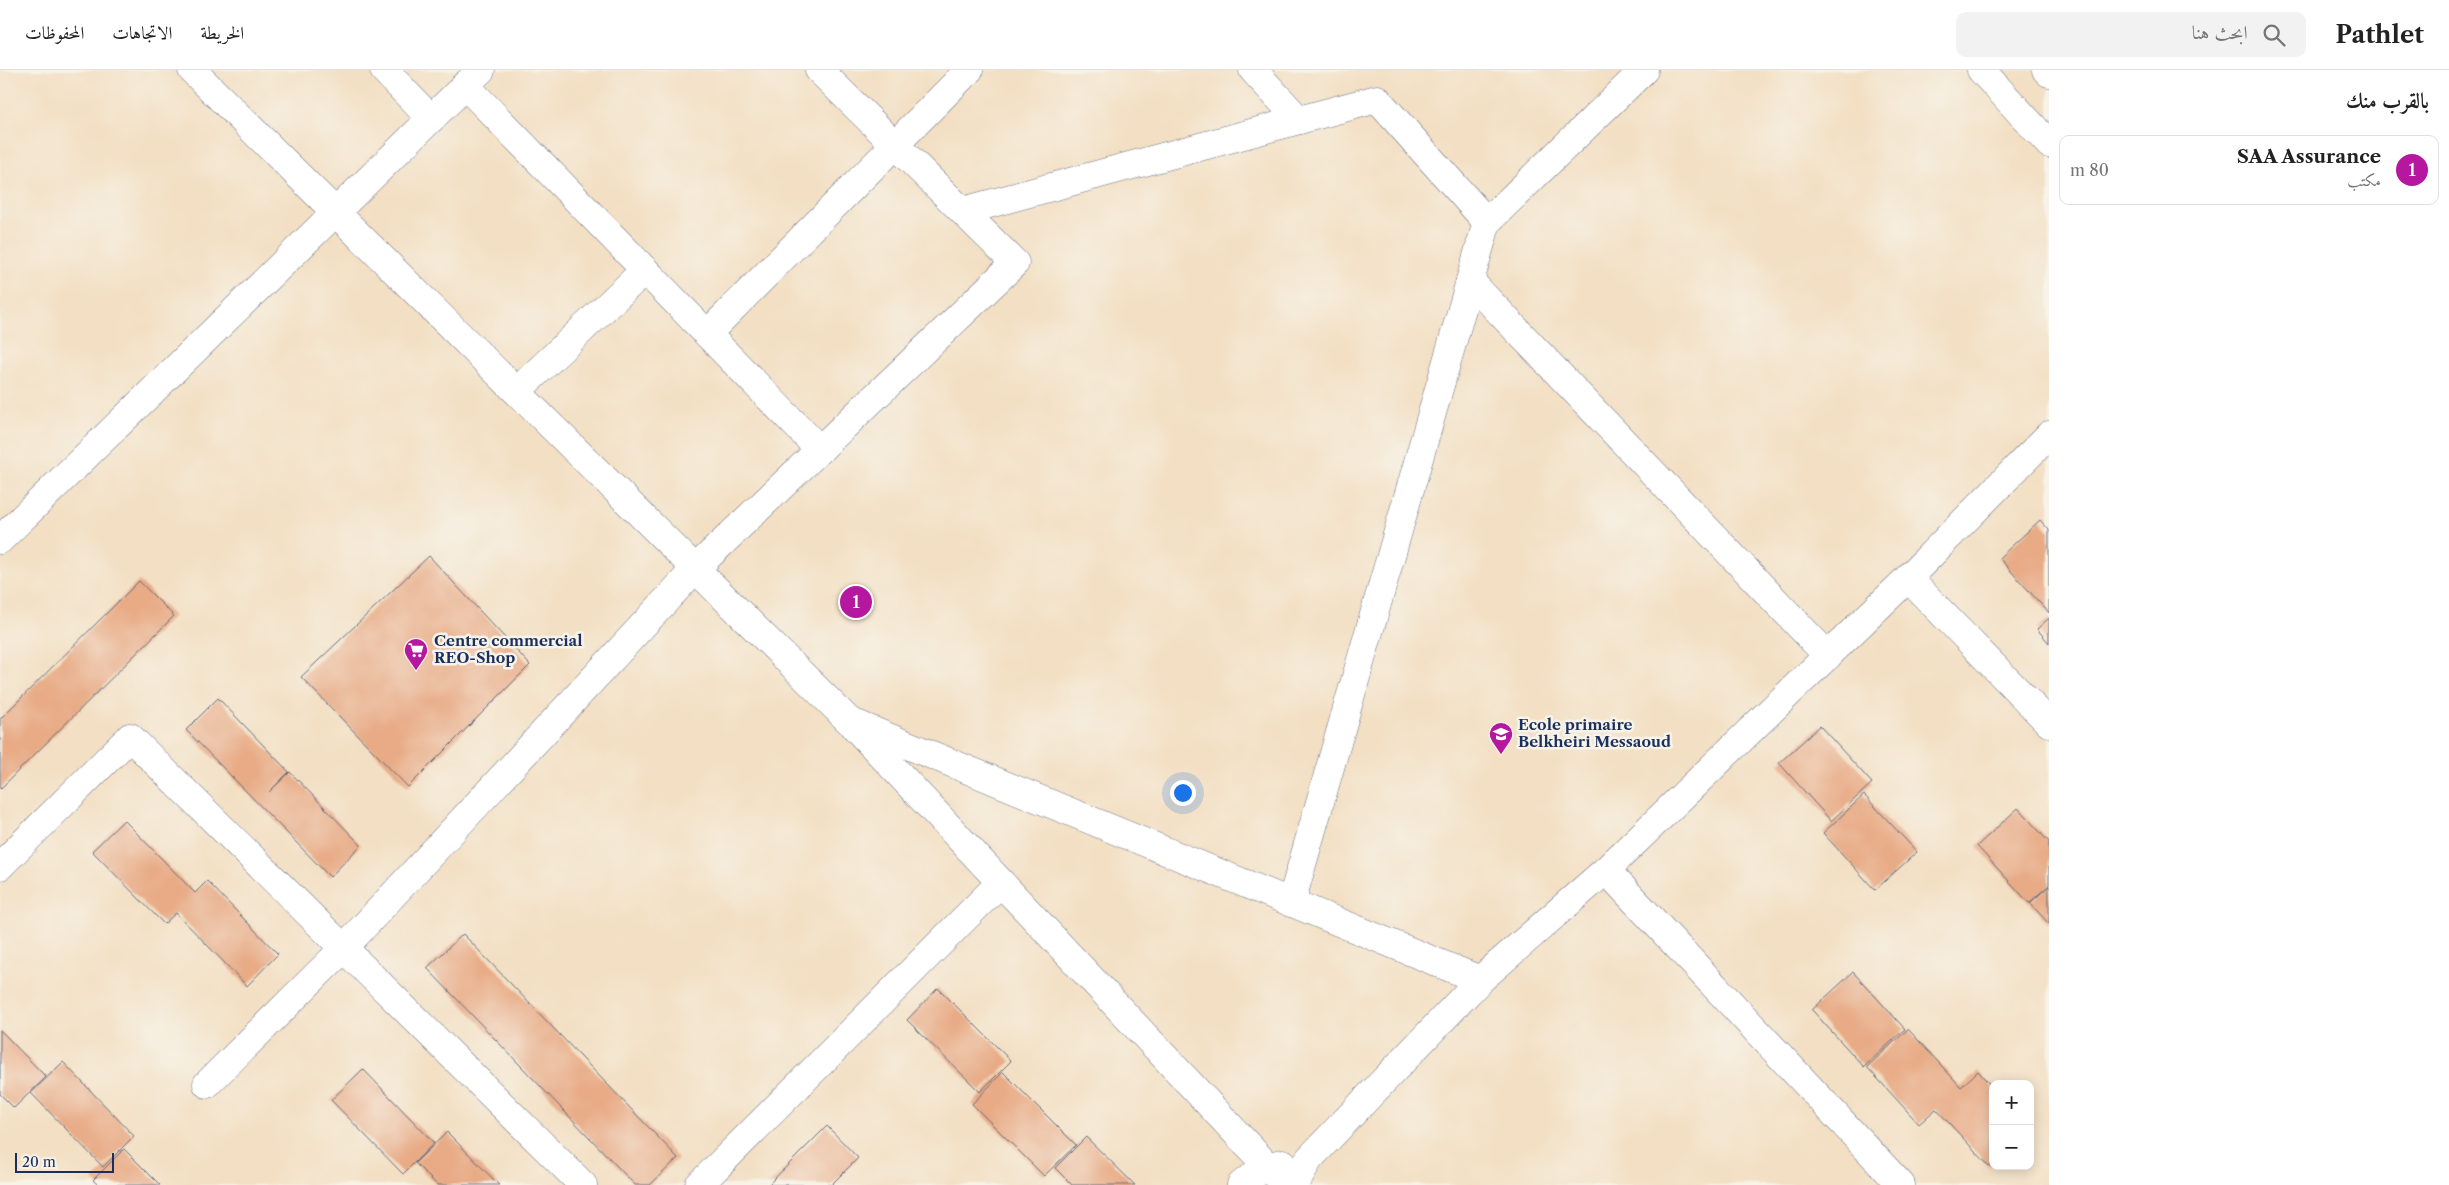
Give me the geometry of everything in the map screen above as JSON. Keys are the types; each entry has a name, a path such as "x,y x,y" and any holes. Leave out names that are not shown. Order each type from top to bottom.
{"street":[{"path":"192,70 849,721 1285,1185"},
{"path":"384,70 431,119"},
{"path":"208,1084 343,949 696,568 1015,263 819,70"},
{"path":"707,334 969,70"},
{"path":"1253,70 1299,120"},
{"path":"1291,903 1487,222 1644,70"},
{"path":"1981,70 2049,144"},
{"path":"2046,70 2049,73"},
{"path":"0,540 473,78 645,270 820,450"},
{"path":"963,211 1377,99 1487,222"},
{"path":"517,391 645,270"},
{"path":"1470,281 1828,656"},
{"path":"1295,1185 1309,1159 1480,980 1606,870 1908,578 2049,436"},
{"path":"1908,578 2049,722"},
{"path":"849,721 1480,980"},
{"path":"0,866 130,737 583,1185"},
{"path":"1606,870 1901,1185"},
{"path":"698,1185 1000,883"},
{"path":"1241,1185 1266,1166 1309,1159"}],"building":[{"path":"2040,520 2049,530 2049,613 1999,558"},
{"name":"Centre commercial REO-Shop","path":"429,556 530,665 408,787 301,677"},
{"path":"139,581 174,616 0,789 0,719"},
{"path":"2049,618 2049,643 2037,629"},
{"path":"218,698 289,772 269,792 290,772 361,845 330,877 186,730"},
{"path":"1820,726 1872,783 1831,821 1779,763"},
{"path":"1864,795 1917,852 1875,890 1823,833"},
{"path":"2018,808 2049,842 2049,885 2029,903 1977,846"},
{"path":"124,820 195,893 207,881 278,954 247,986 176,913 164,924 92,851"},
{"path":"2049,886 2049,924 2030,903"},
{"path":"463,934 678,1158 650,1185 635,1185 427,968"},
{"path":"1853,972 1905,1029 1864,1067 1812,1010"},
{"path":"938,988 1011,1061 980,1092 907,1020"},
{"path":"1908,1029 1961,1087 1978,1071 1989,1083 1989,1166 1936,1109 1919,1124 1867,1067"},
{"path":"0,1030 46,1077 14,1108 0,1094"},
{"path":"63,1062 134,1136 103,1167 31,1093"},
{"path":"363,1069 434,1143 403,1174 331,1100"},
{"path":"1003,1072 1076,1145 1044,1176 972,1104"},
{"path":"827,1126 858,1158 831,1185 768,1185"},
{"path":"447,1132 499,1185 437,1185 415,1163"},
{"path":"1086,1137 1135,1185 1072,1185 1055,1168"},
{"path":"124,1149 160,1185 98,1185 93,1180"}],"place":[{"name":"SAA Assurance","path":"856,602"},
{"name":"Centre commercial REO-Shop","path":"416,671"},
{"name":"Ecole primaire Belkheiri Messaoud","path":"1501,755"}]}
